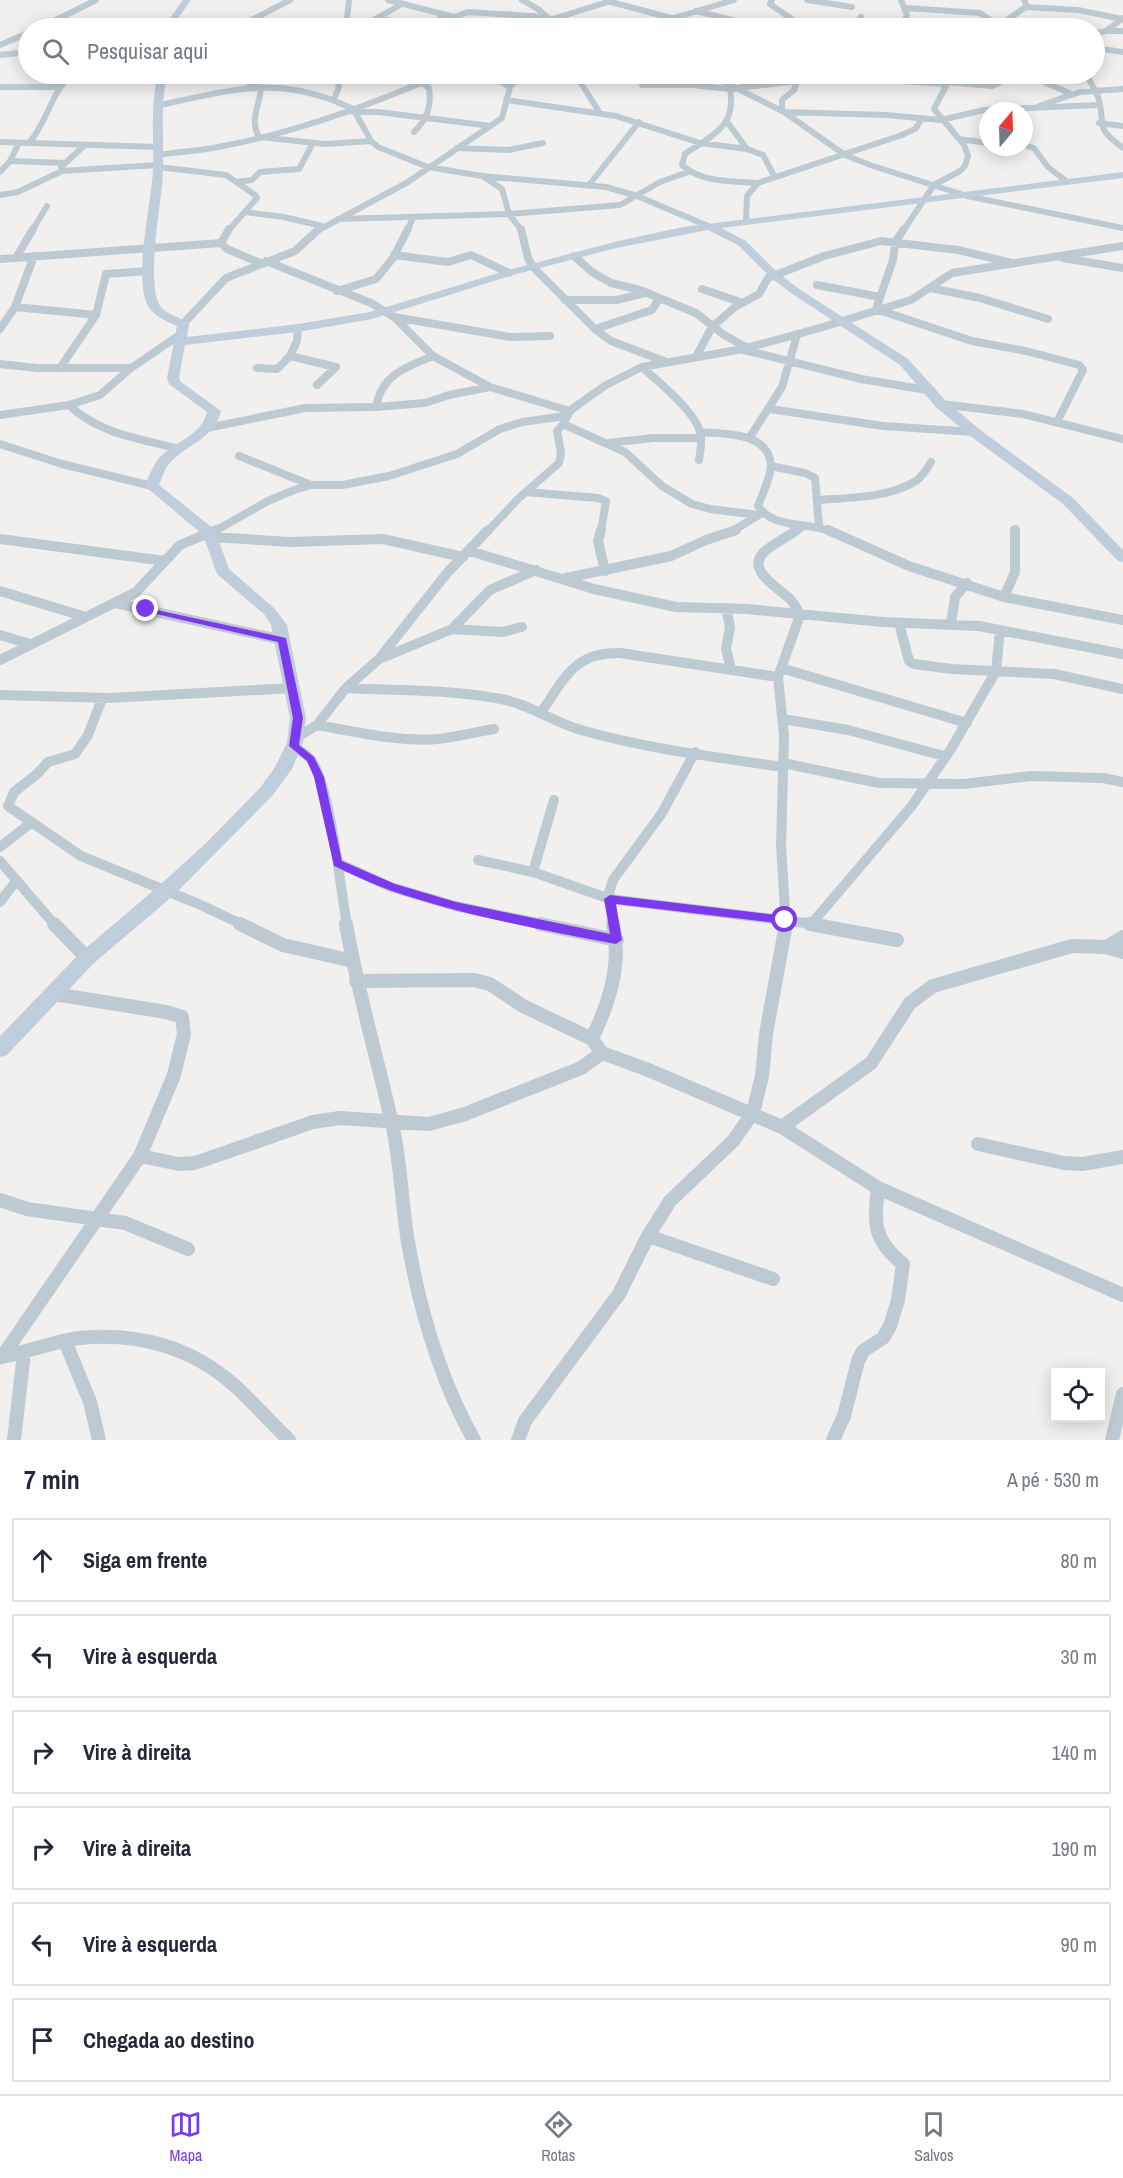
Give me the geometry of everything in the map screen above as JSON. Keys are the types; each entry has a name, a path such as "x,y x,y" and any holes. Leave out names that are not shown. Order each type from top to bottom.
{"street":[{"path":"174,18 187,0"},
{"path":"257,18 290,0"},
{"path":"347,18 349,0"},
{"path":"388,0 446,16 461,16 468,12 536,18"},
{"path":"522,0 538,9 546,18"},
{"path":"587,0 611,2 676,18"},
{"path":"670,18 734,0"},
{"path":"772,0 770,4 791,18"},
{"path":"807,0 852,7"},
{"path":"901,0 906,8 906,18"},
{"path":"1024,0 1026,7"},
{"path":"82,1 94,1"},
{"path":"60,18 94,1"},
{"path":"551,18 611,2"},
{"path":"381,18 402,4"},
{"path":"1012,18 1026,7 1078,10 1122,18"},
{"path":"906,8 975,12 985,14 990,18"},
{"path":"696,11 714,18"},
{"path":"442,18 446,16"},
{"path":"1106,31 1122,18"},
{"path":"1106,31 1123,31"},
{"path":"0,45 18,37"},
{"path":"1105,49 1123,52"},
{"path":"0,55 18,53"},
{"path":"34,141 42,129 61,84"},
{"path":"160,84 156,106 158,159 152,248 148,271 151,302 157,311 181,333 298,328 389,315 509,273 574,255 708,226 922,202 1123,175"},
{"path":"252,84 261,87"},
{"path":"335,97 338,84"},
{"path":"56,173 158,159 285,131 354,110 419,84"},
{"path":"414,132 427,117 431,106 430,92 428,86 424,84"},
{"path":"0,415 69,405 100,395 131,368 181,333 226,278 295,251 322,226 408,182 491,126 505,114 509,86 505,84"},
{"path":"581,84 600,113"},
{"path":"727,84 783,111 845,154 879,169 967,196 1123,228"},
{"path":"740,84 735,88 734,108 728,123 685,154 682,165 688,172 710,178 758,183"},
{"path":"642,85 735,88 770,84"},
{"path":"783,111 782,100 794,90 796,84"},
{"path":"876,309 893,260 895,242 934,185 965,166 968,156 964,145 934,109 944,84"},
{"path":"979,84 990,86 996,84"},
{"path":"1049,84 1069,93"},
{"path":"1091,84 1099,105 1099,123 1108,137 1123,148"},
{"path":"0,87 58,87"},
{"path":"156,106 228,91 261,87 305,88 335,97 354,110 371,141 389,152 428,167 482,176 589,185 637,195 708,226 742,243 774,274 840,322 904,362 941,404 974,432 1068,501 1123,558"},
{"path":"261,87 253,118 255,132 259,137 313,143 371,141"},
{"path":"1036,108 1069,93 1094,88 1123,89"},
{"path":"506,100 600,113 639,122 700,143 747,149 764,155 774,176"},
{"path":"1033,108 1099,105"},
{"path":"354,110 491,126"},
{"path":"783,111 886,115 941,120 979,111"},
{"path":"742,243 747,196 752,187 774,176 902,135 915,129 922,119"},
{"path":"589,185 639,122"},
{"path":"728,123 747,149"},
{"path":"1099,123 1123,126"},
{"path":"958,139 979,142"},
{"path":"0,142 34,141 85,145 231,176 257,198 220,243"},
{"path":"0,172 10,161 19,143"},
{"path":"236,182 252,180 260,172 299,169 313,143"},
{"path":"457,148 508,150 543,143"},
{"path":"0,204 56,173 85,145"},
{"path":"1033,148 1048,167 1066,181"},
{"path":"10,161 65,164"},
{"path":"334,219 508,214 620,205 660,182 688,172"},
{"path":"482,176 502,189 508,214 523,232 528,258 533,267 565,300 611,341 664,362"},
{"path":"0,195 18,192"},
{"path":"16,258 47,206"},
{"path":"245,212 284,217 322,226"},
{"path":"337,291 376,279 394,255 413,218"},
{"path":"696,357 712,327 728,312 759,294 768,278 841,251 880,241 895,242 984,254 1015,264"},
{"path":"0,259 220,243 227,249 371,303 389,315 433,357 490,387 566,417 625,452 662,486 692,504 710,509 760,514 802,527 819,526 889,558 1004,597 1123,620"},
{"path":"295,742 317,724 346,688 379,659 447,573 526,492 559,463 561,453 557,431 566,417 606,385 642,367 746,349 911,300 952,273 1123,246"},
{"path":"394,255 448,262 471,255 509,273"},
{"path":"574,255 592,272 611,283 696,313 712,327 746,349 861,379 927,390"},
{"path":"0,330 15,307 34,256"},
{"path":"1059,257 1123,268"},
{"path":"60,368 96,315 106,274 148,271"},
{"path":"817,285 880,297"},
{"path":"930,288 980,298 1048,319"},
{"path":"702,290 743,303"},
{"path":"565,300 617,300 645,294"},
{"path":"595,328 652,310 659,299"},
{"path":"15,307 96,315"},
{"path":"876,309 972,341 1040,354 1079,365 1083,370 1057,422"},
{"path":"389,315 454,329 522,338 550,336"},
{"path":"257,368 277,369 290,356 297,341 298,328"},
{"path":"152,486 158,470 178,449 207,428 213,419 214,411 175,384 173,378 181,333"},
{"path":"750,436 770,409 782,387 797,335"},
{"path":"290,356 335,365 335,369 317,385"},
{"path":"376,407 378,389 387,379 433,357"},
{"path":"0,364 60,368 131,368"},
{"path":"642,367 681,405 700,435 699,460"},
{"path":"207,428 305,408 376,407 434,401 449,394 490,387"},
{"path":"941,404 1000,410 1123,439"},
{"path":"69,405 77,415 92,424 178,449"},
{"path":"770,409 894,428 974,432"},
{"path":"0,660 115,603 146,584 180,544 211,535 268,501 311,485 342,484 389,476 457,454 500,429 522,422 566,417"},
{"path":"608,442 700,435 750,436 767,453 771,466 758,500 760,514"},
{"path":"0,444 62,464 152,486 211,535 222,571 269,611 279,626 298,718 295,742 283,769 266,792 167,890 87,958 0,1048"},
{"path":"239,456 311,485"},
{"path":"817,500 908,485 922,476 931,462"},
{"path":"771,466 812,475 815,478 819,526"},
{"path":"526,492 598,498 606,501 604,521 598,541 605,571"},
{"path":"564,579 671,556 749,524 760,514"},
{"path":"518,1440 525,1421 620,1294 648,1236 670,1201 734,1141 753,1113 786,931 781,846 783,718 779,673 800,615 795,602 763,579 759,572 759,560 763,553 802,527"},
{"path":"1004,597 1015,572 1015,530"},
{"path":"211,535 290,542 383,539 536,570 594,588 676,607 726,608 899,623 951,623 1123,654"},
{"path":"2,542 165,561"},
{"path":"379,659 452,629 490,590 536,570"},
{"path":"951,623 955,597 967,584"},
{"path":"0,591 86,617"},
{"path":"115,603 283,640"},
{"path":"726,608 730,627 726,649 731,669"},
{"path":"899,623 911,663 966,671 1011,671 1054,676 1123,689"},
{"path":"452,629 503,632 522,627"},
{"path":"812,923 911,807 967,723 996,671 999,630"},
{"path":"0,635 30,644"},
{"path":"542,711 576,664 586,657 619,653 678,664 779,673 967,723"},
{"path":"0,695 40,699 102,699 293,688"},
{"path":"346,688 463,694 500,699 542,711 578,729 695,752 783,765 879,783 925,786 1003,781 1031,776 1103,778 1123,782"},
{"path":"102,699 94,724 75,753 68,758 47,763 34,777 18,788 9,800 8,806 81,856 167,890 283,945 353,961"},
{"path":"783,718 848,730 944,756"},
{"path":"317,724 376,737 414,739 439,739 494,729"},
{"path":"295,742 311,760 319,777 338,863 342,903 356,981 391,1122 408,1242 433,1351 456,1408 474,1440"},
{"path":"592,1039 610,994 616,965 616,940 610,887 663,813 695,752"},
{"path":"533,872 554,800"},
{"path":"0,847 32,822"},
{"path":"478,860 533,872 610,899 812,923 897,940"},
{"path":"0,861 87,958"},
{"path":"338,863 391,886 455,906 616,940"},
{"path":"0,902 16,881"},
{"path":"782,1127 882,1053 903,1011 918,995 939,983 994,970 1019,960 1066,947 1108,945 1123,937"},
{"path":"1108,945 1123,952"},
{"path":"356,981 482,981 523,1006 592,1039 602,1053 753,1113 782,1127 878,1188 1123,1295"},
{"path":"1,1357 140,1156 174,1075 184,1034 182,1017 166,1012 54,994"},
{"path":"140,1156 179,1164 195,1163 313,1122 340,1118 429,1124 465,1114 581,1068 602,1053"},
{"path":"978,1144 1064,1163 1082,1164 1123,1157"},
{"path":"833,1440 844,1416 858,1360 863,1351 883,1338 890,1326 903,1275 903,1264 882,1245 874,1225 878,1188"},
{"path":"0,1200 27,1209 133,1225 188,1249"},
{"path":"648,1236 773,1278"},
{"path":"1,1357 79,1338 117,1336 157,1342 193,1354 227,1379 289,1440"},
{"path":"65,1341 82,1377 94,1412 99,1440"},
{"path":"14,1440 24,1353"},
{"path":"1112,1440 1123,1394"}],"route":[{"path":"146,609 283,640 298,718 294,746 311,760 319,777 327,808 333,850 338,863 391,886 455,906 616,940 610,899 785,920"}]}
